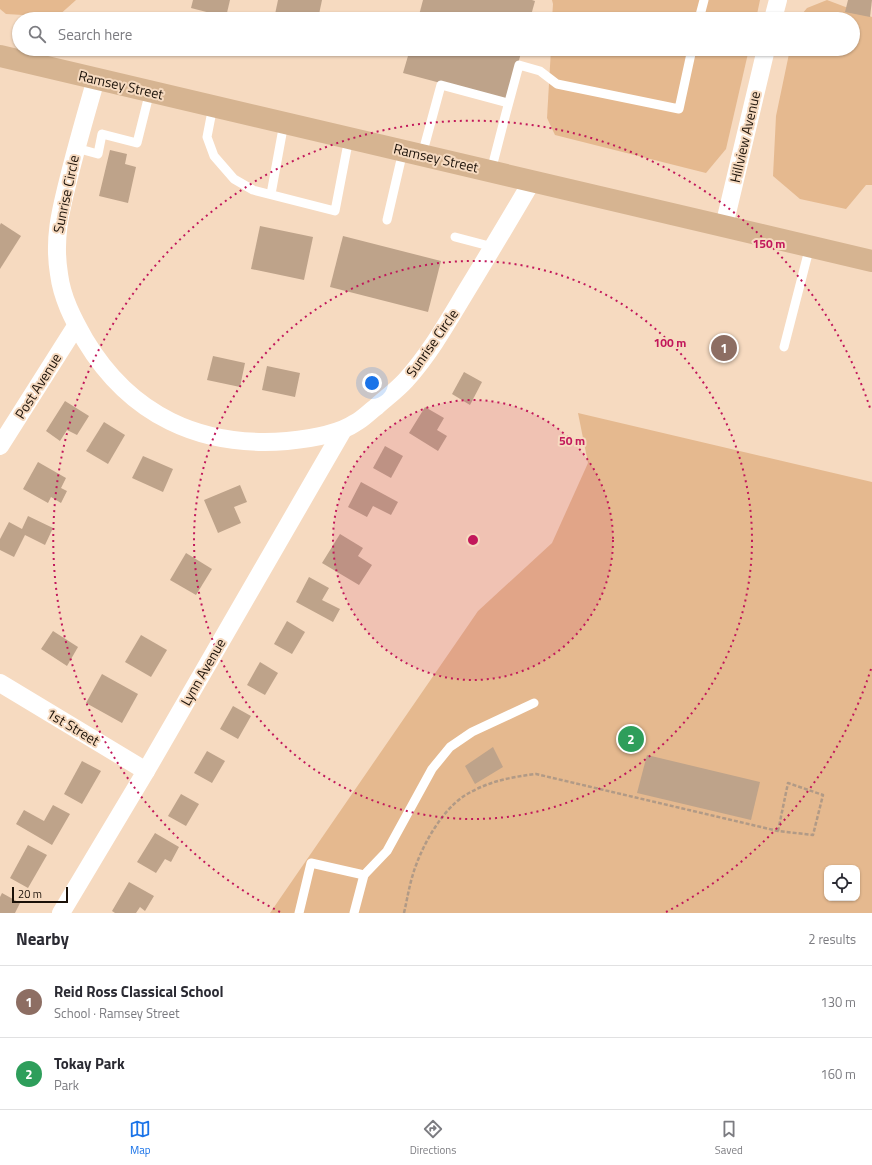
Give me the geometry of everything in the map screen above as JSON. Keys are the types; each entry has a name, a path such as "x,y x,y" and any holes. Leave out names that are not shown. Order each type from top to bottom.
{"main road":[{"name":"Ramsey Street","path":"0,56 872,261"}],"street":[{"path":"775,12 778,0"},
{"name":"Hillview Avenue","path":"724,226 764,56"},
{"name":"Sunrise Circle","path":"96,79 76,148 58,223 56,248 61,286 69,311 76,326 96,358 112,378 130,395 150,410 185,428 210,436 254,442 298,440 343,430 357,422 386,399 405,381 421,362 441,334 532,181"},
{"name":"Post Avenue","path":"0,446 76,326"},
{"name":"Lynn Avenue","path":"61,913 146,771 343,430"},
{"name":"1st Street","path":"0,683 146,771"}],"lane":[{"path":"701,12 704,0"},
{"path":"491,171 519,65 540,71 557,84 679,109 690,56"},
{"path":"387,220 412,153 441,85 508,103"},
{"path":"76,148 98,154 102,134 137,143 150,92"},
{"path":"213,106 207,137 214,156 234,179 253,190 335,210 349,138"},
{"path":"271,194 284,123"},
{"path":"455,237 493,247"},
{"path":"784,347 810,246"},
{"path":"354,913 364,875 387,852 432,769 450,747 472,732 534,703"},
{"path":"299,913 311,863 364,875"}],"path":[{"path":"404,913 418,861 424,847 438,823 463,797 488,784 504,779 536,774 778,831 813,835 823,795 788,783 778,831"}],"shaded area":[{"path":"0,0 76,0 63,12 12,12 12,14 6,14 0,9"},
{"path":"552,0 760,0 757,12 552,12"},
{"path":"827,0 859,12 804,12 807,8"},
{"path":"860,12 872,17 872,185 866,185 846,209 800,199 773,176 776,116 789,56 860,56"},
{"path":"551,56 747,56 726,149 706,173 555,135 547,118"},
{"path":"578,413 872,482 872,913 270,913 478,611 552,543 588,463"}],"building":[{"path":"193,0 230,0 227,12 207,12 191,8"},
{"path":"278,0 322,0 319,12 275,12"},
{"path":"423,0 535,1 532,12 420,12"},
{"path":"848,0 872,0 870,17 860,15 860,12 845,12"},
{"path":"408,56 520,56 508,101 403,73"},
{"path":"110,150 127,154 125,164 136,167 128,203 99,196"},
{"path":"1,223 21,236 0,269 0,225"},
{"path":"260,226 313,237 304,280 251,269"},
{"path":"343,236 441,261 428,312 330,287"},
{"path":"213,356 245,363 240,387 207,380"},
{"path":"267,366 300,373 295,397 262,390"},
{"path":"464,372 482,382 470,405 452,394"},
{"path":"65,401 89,416 77,435 67,430 60,441 46,431"},
{"path":"425,407 444,418 437,430 447,436 438,451 409,433"},
{"path":"104,422 125,435 108,464 86,451"},
{"path":"385,446 403,456 391,478 373,468"},
{"path":"143,456 173,469 163,492 132,478"},
{"path":"38,462 66,478 61,488 67,491 61,503 51,497 48,503 23,489"},
{"path":"361,482 398,502 391,515 373,506 367,517 348,507"},
{"path":"240,485 247,502 234,507 241,523 218,533 204,500"},
{"path":"28,516 53,528 45,545 25,535 14,557 0,550 0,539 9,522 22,529"},
{"path":"340,534 363,548 358,556 372,565 359,585 322,563"},
{"path":"186,553 212,569 196,595 170,580"},
{"path":"309,577 329,588 322,600 340,609 333,622 296,602"},
{"path":"287,621 305,632 292,654 274,644"},
{"path":"53,631 78,647 67,666 41,649"},
{"path":"141,635 167,650 151,677 125,662"},
{"path":"260,662 278,673 265,695 247,685"},
{"path":"102,674 138,694 122,723 86,703"},
{"path":"233,706 251,716 238,739 220,729"},
{"path":"493,747 503,767 475,784 465,766"},
{"path":"207,751 225,761 212,783 194,773"},
{"path":"647,755 760,782 751,820 637,793"},
{"path":"82,761 101,771 82,804 64,794"},
{"path":"181,794 199,804 186,826 168,816"},
{"path":"53,805 70,814 52,845 16,824 24,810 44,821"},
{"path":"155,833 179,847 171,862 165,859 156,873 137,862"},
{"path":"28,845 47,855 28,888 10,878"},
{"path":"129,882 154,896 145,911 140,907 136,913 115,913 112,911"},
{"path":"2,893 20,903 15,913 0,913 0,897"}],"place":[{"name":"Reid Ross Classical School","path":"724,348"},
{"name":"Tokay Park","path":"631,739"}]}
